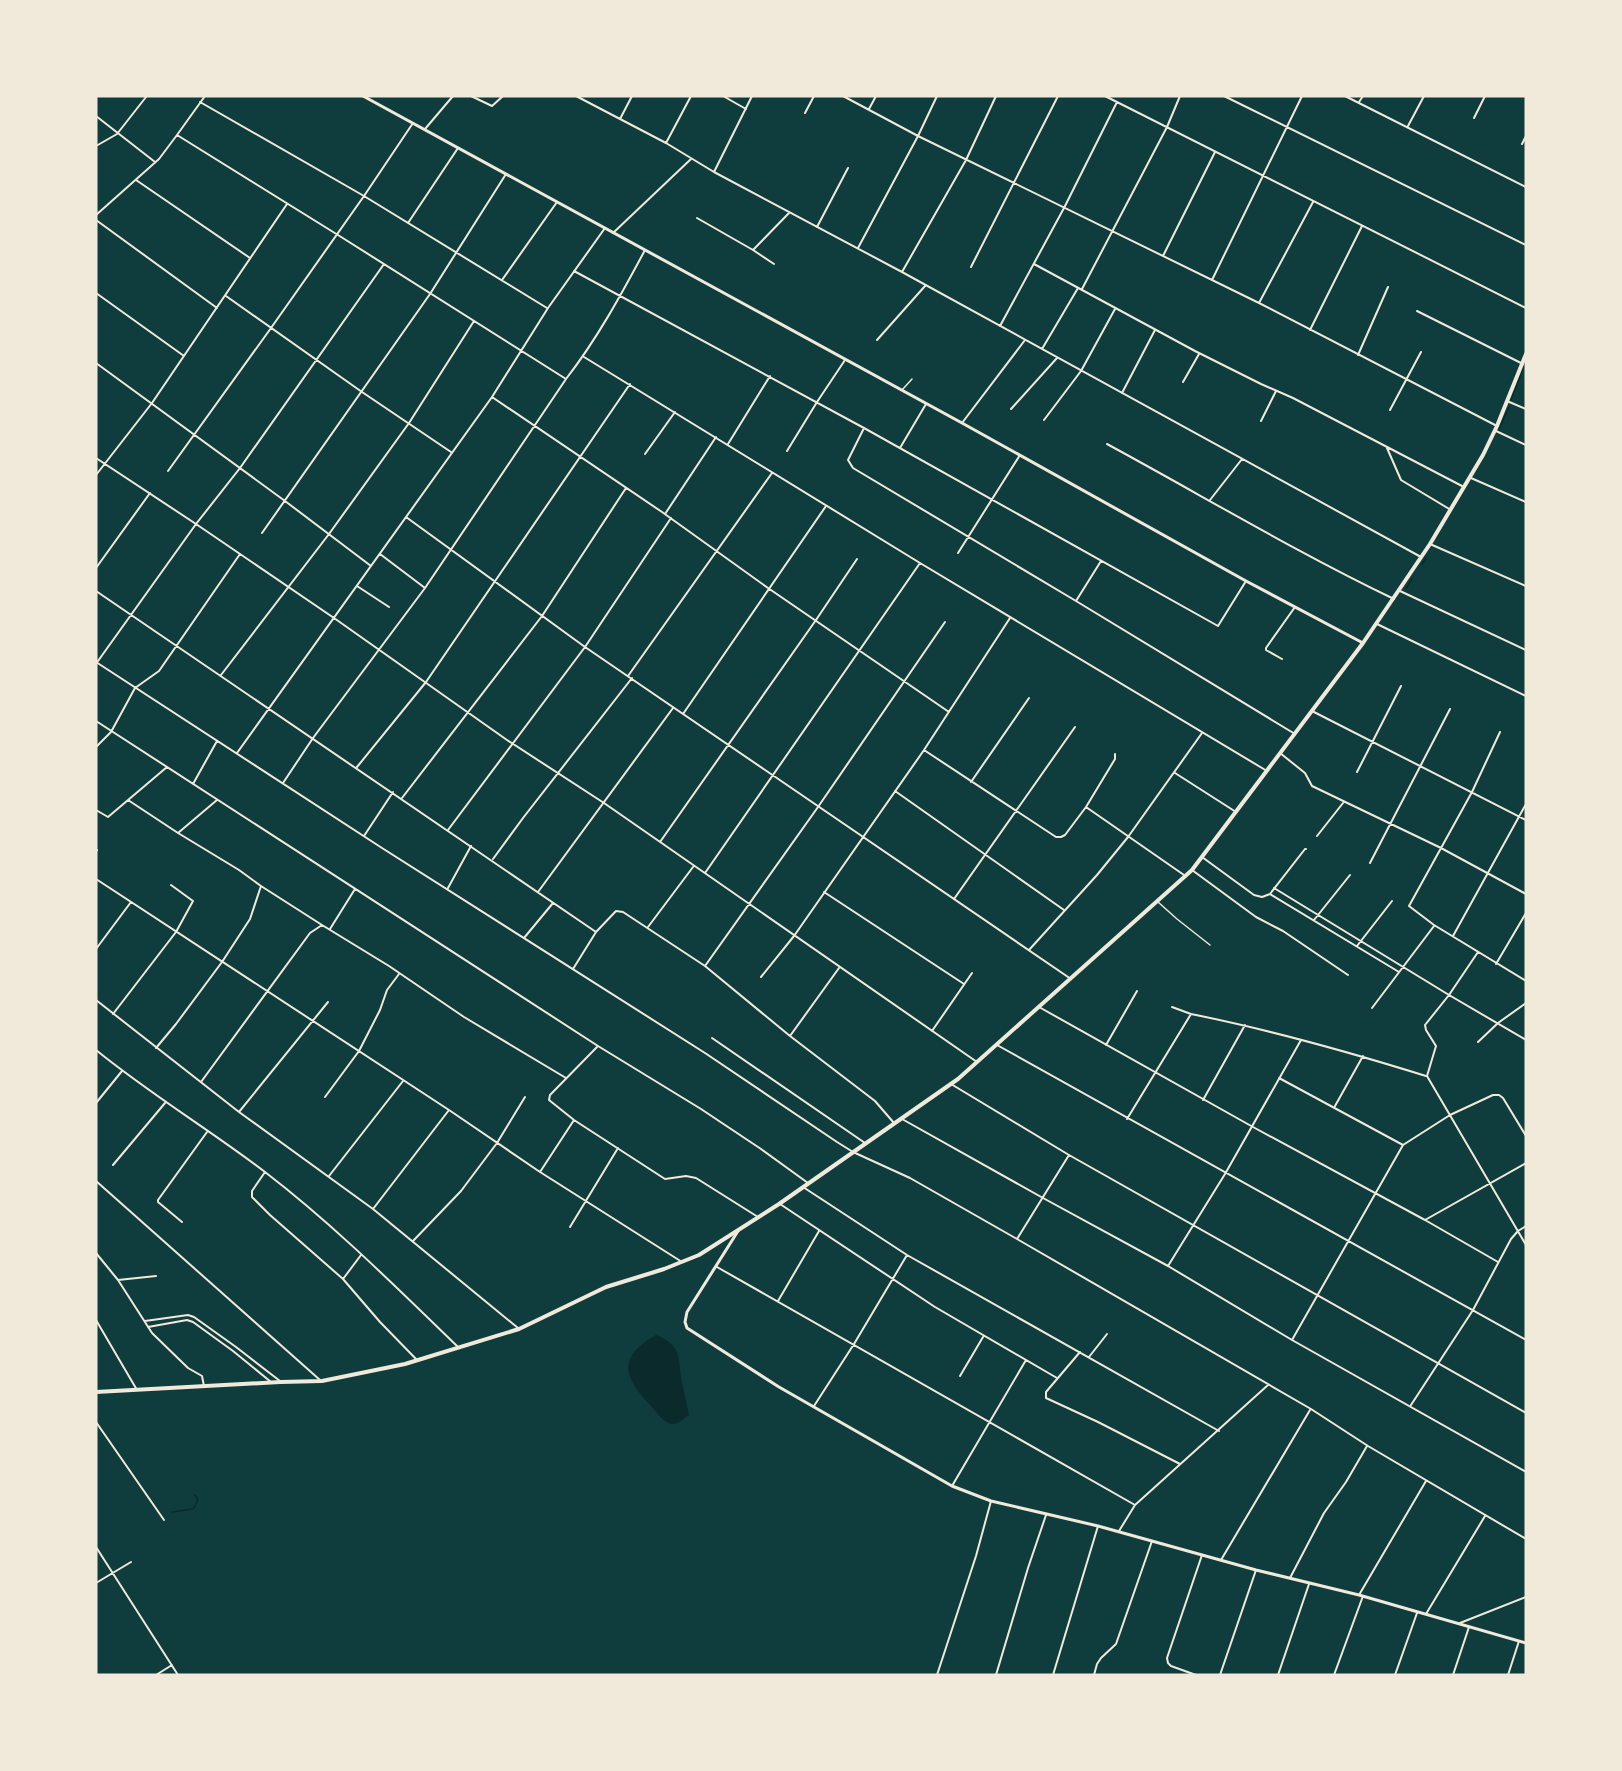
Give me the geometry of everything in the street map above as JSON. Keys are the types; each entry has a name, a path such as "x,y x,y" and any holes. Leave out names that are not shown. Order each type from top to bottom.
{"main road":[{"path":"96,1392 271,1382 322,1382 417,1360 519,1329 606,1287 699,1255 779,1204 951,1084 1192,870 1400,591 1465,488 1496,429 1526,354"},
{"path":"724,1240 729,1245"}],"street":[{"path":"96,215 155,162 205,96"},
{"path":"363,96 1363,643"},
{"path":"425,129 453,96"},
{"path":"471,96 492,106 503,96"},
{"path":"576,96 666,143 714,172 902,272 1421,557"},
{"path":"620,119 632,96"},
{"path":"666,143 691,96"},
{"path":"723,96 746,109"},
{"path":"714,172 752,96"},
{"path":"805,113 814,96"},
{"path":"843,96 966,160 1259,303 1526,445"},
{"path":"869,109 876,96"},
{"path":"858,249 937,96"},
{"path":"902,272 966,160 996,96"},
{"path":"971,267 1058,96"},
{"path":"1105,96 1526,308"},
{"path":"1082,290 1167,128 1180,96"},
{"path":"1224,96 1526,245"},
{"path":"1212,280 1302,96"},
{"path":"1345,96 1526,187"},
{"path":"1359,102 1363,96"},
{"path":"1407,126 1424,96"},
{"path":"1474,118 1485,96"},
{"path":"96,146 117,134 146,97"},
{"path":"200,102 408,222 548,308"},
{"path":"1000,326 1064,208 1117,102"},
{"path":"96,116 155,162"},
{"path":"168,471 338,235 413,123"},
{"path":"177,135 566,379"},
{"path":"1522,144 1526,136"},
{"path":"408,222 458,148"},
{"path":"1163,256 1215,152"},
{"path":"613,233 691,159"},
{"path":"817,227 849,168"},
{"path":"262,533 430,294 506,174"},
{"path":"135,179 250,258"},
{"path":"502,280 557,202"},
{"path":"1259,303 1313,202"},
{"path":"96,476 152,403 287,204"},
{"path":"753,250 789,212"},
{"path":"698,218 774,264"},
{"path":"96,220 217,308"},
{"path":"1310,330 1362,226"},
{"path":"237,753 492,397 548,308 605,228"},
{"path":"282,783 425,588 566,379 584,357 621,296 645,250"},
{"path":"384,264 240,468 196,524 97,662 364,836 705,1053 853,1152 910,1178 1017,1239 1311,1410 1526,1539"},
{"path":"1034,264 1199,353 1465,488"},
{"path":"574,271 770,376 1218,626 1246,581"},
{"path":"877,340 925,286"},
{"path":"1042,349 1078,288"},
{"path":"1358,355 1388,288"},
{"path":"96,293 184,356"},
{"path":"225,296 451,452"},
{"path":"1044,420 1081,371 1115,309"},
{"path":"1417,311 1522,364"},
{"path":"221,675 289,589 409,423 474,321"},
{"path":"1122,393 1155,330"},
{"path":"962,423 1025,340"},
{"path":"1390,410 1421,352"},
{"path":"1183,382 1199,353"},
{"path":"584,357 1266,771"},
{"path":"1011,409 1057,358"},
{"path":"787,452 846,360"},
{"path":"97,365 152,403 371,566"},
{"path":"728,444 770,376"},
{"path":"357,767 426,682 630,384"},
{"path":"1261,421 1276,391"},
{"path":"492,397 665,514 949,712"},
{"path":"1508,401 1526,409"},
{"path":"900,448 926,404"},
{"path":"645,454 675,412"},
{"path":"864,428 848,460 853,468 1076,600 1294,734"},
{"path":"665,514 716,437"},
{"path":"1107,444 1332,570 1394,599"},
{"path":"1387,447 1403,481 1451,510"},
{"path":"958,553 1020,455"},
{"path":"96,458 240,554 513,744 604,803 977,1062"},
{"path":"1210,500 1242,459"},
{"path":"628,676 772,473"},
{"path":"1470,478 1526,502"},
{"path":"402,798 542,616 626,488"},
{"path":"96,568 150,493"},
{"path":"683,714 826,505"},
{"path":"406,517 585,647 1071,979"},
{"path":"448,830 585,647 670,518"},
{"path":"1430,544 1526,586"},
{"path":"96,747 111,732 135,688 159,671 240,554"},
{"path":"380,555 425,588"},
{"path":"660,842 857,559"},
{"path":"1076,600 1101,561"},
{"path":"705,873 920,563"},
{"path":"357,586 389,607"},
{"path":"96,591 596,932"},
{"path":"1400,591 1526,650"},
{"path":"1281,660 1266,648 1295,607"},
{"path":"761,977 794,936 924,750 1011,618"},
{"path":"705,966 945,622"},
{"path":"1377,624 1526,696"},
{"path":"492,860 632,678"},
{"path":"1357,772 1401,686"},
{"path":"971,782 1029,698"},
{"path":"538,892 674,707"},
{"path":"1370,863 1450,709"},
{"path":"1312,711 1526,820"},
{"path":"96,721 598,1046 709,1115 808,1183"},
{"path":"954,899 1075,727"},
{"path":"1029,950 1128,837 1202,732"},
{"path":"1500,732 1472,792 1409,906 1434,925 1526,981"},
{"path":"193,784 217,741"},
{"path":"924,750 1056,837 1065,834 1086,807 1116,754"},
{"path":"1280,753 1305,772 1312,786 1441,848 1526,894"},
{"path":"96,810 108,817 167,767"},
{"path":"1174,772 1236,812"},
{"path":"895,791 1065,910"},
{"path":"364,836 393,792"},
{"path":"128,800 464,1017 566,1078"},
{"path":"178,833 217,800"},
{"path":"1317,836 1344,801"},
{"path":"1453,936 1526,804"},
{"path":"1086,807 1186,876"},
{"path":"447,889 471,846"},
{"path":"1202,857 1254,895 1262,897 1270,894 1306,849"},
{"path":"648,927 694,866"},
{"path":"1192,870 1256,917 1283,931 1348,975"},
{"path":"1314,920 1350,875"},
{"path":"96,879 404,1080 540,1172 682,1262"},
{"path":"114,1014 177,932 193,900 171,885"},
{"path":"156,1048 222,962 250,919 261,886"},
{"path":"1275,888 1526,1040"},
{"path":"330,929 355,889"},
{"path":"824,892 964,984"},
{"path":"1270,894 1400,972"},
{"path":"1357,946 1392,901"},
{"path":"96,949 131,902"},
{"path":"525,938 553,902"},
{"path":"573,969 596,932 616,911 623,912 705,966 790,1036 875,1101 894,1123"},
{"path":"1496,964 1526,913"},
{"path":"201,1082 310,933 322,925"},
{"path":"1372,1008 1434,925"},
{"path":"1427,1076 1436,1046 1425,1025 1478,952"},
{"path":"790,1036 840,968"},
{"path":"932,1031 972,973"},
{"path":"326,1097 359,1051 380,1010 387,990 400,974"},
{"path":"1106,1045 1137,991"},
{"path":"96,1000 239,1112 373,1209 519,1329"},
{"path":"239,1112 328,1002"},
{"path":"1478,1042 1498,1023 1526,1003"},
{"path":"1039,1007 1498,1262"},
{"path":"1172,1007 1191,1014 1245,1025 1364,1056 1427,1076 1526,1245"},
{"path":"1127,1119 1191,1014"},
{"path":"1203,1100 1245,1025"},
{"path":"712,1038 866,1143"},
{"path":"1168,1266 1225,1174 1301,1040"},
{"path":"996,1045 1526,1340"},
{"path":"598,1046 566,1078 549,1097 549,1100 574,1120 665,1179 686,1176 696,1178 758,1217"},
{"path":"96,1050 165,1103 265,1172 329,1224 458,1347"},
{"path":"1334,1107 1364,1056"},
{"path":"96,1103 122,1071"},
{"path":"1279,1078 1403,1145"},
{"path":"329,1176 404,1080"},
{"path":"951,1084 1069,1155 1526,1413"},
{"path":"1292,1340 1403,1145 1450,1115 1493,1095 1503,1098 1526,1136"},
{"path":"412,1242 461,1191 497,1143 525,1097"},
{"path":"113,1165 165,1103"},
{"path":"373,1209 449,1110"},
{"path":"901,1119 1168,1266 1292,1340 1526,1472"},
{"path":"540,1172 574,1120"},
{"path":"182,1222 158,1202 207,1132"},
{"path":"570,1227 618,1148"},
{"path":"1017,1239 1069,1155"},
{"path":"1425,1220 1526,1163"},
{"path":"265,1172 252,1191 252,1197 343,1279 417,1360"},
{"path":"96,1181 322,1382"},
{"path":"803,1187 907,1255 1219,1431"},
{"path":"779,1204 983,1337 1057,1378"},
{"path":"1410,1406 1473,1310 1511,1239 1526,1226"},
{"path":"738,1231 687,1312 685,1322 687,1328 779,1387 952,1486 991,1501 1098,1526 1256,1570 1309,1582 1526,1643"},
{"path":"778,1301 819,1231"},
{"path":"96,1253 118,1280 147,1327 188,1368 202,1376 205,1387"},
{"path":"343,1279 362,1255"},
{"path":"814,1407 907,1255"},
{"path":"717,1267 1135,1505"},
{"path":"118,1280 156,1275"},
{"path":"145,1321 188,1315 194,1317 280,1382"},
{"path":"187,1320 188,1315"},
{"path":"96,1320 137,1390"},
{"path":"147,1327 187,1320 193,1322 271,1382"},
{"path":"1089,1357 1107,1334"},
{"path":"960,1376 983,1337"},
{"path":"1080,1352 1046,1392 1046,1398 1180,1464"},
{"path":"952,1486 1026,1360"},
{"path":"1119,1532 1135,1505 1268,1385"},
{"path":"1221,1560 1311,1410"},
{"path":"96,1422 164,1520"},
{"path":"1290,1578 1324,1513 1368,1446"},
{"path":"1334,1675 1361,1596 1426,1481"},
{"path":"937,1675 976,1556 991,1501"},
{"path":"996,1675 1046,1515"},
{"path":"1426,1615 1485,1516"},
{"path":"1053,1675 1098,1526"},
{"path":"1094,1675 1101,1658 1116,1644 1152,1541"},
{"path":"96,1547 178,1675"},
{"path":"1196,1675 1171,1666 1167,1658 1203,1555"},
{"path":"96,1583 131,1562"},
{"path":"1220,1675 1256,1570"},
{"path":"1278,1675 1309,1582"},
{"path":"1457,1624 1526,1597"},
{"path":"1395,1675 1417,1613"},
{"path":"1453,1675 1469,1627"},
{"path":"1508,1675 1519,1641"},
{"path":"156,1675 172,1665"}],"lane":[{"path":"901,390 912,379"},
{"path":"1157,901 1210,945"}],"water":[{"path":"656,1335 671,1344 678,1354 689,1415 675,1424 666,1422 660,1417 642,1396 634,1386 628,1368 635,1351"}],"waterway":[{"path":"1511,400 1526,360"},
{"path":"1499,429 1509,407"},
{"path":"1422,565 1426,558"},
{"path":"1406,589 1412,579"},
{"path":"172,1512 193,1509 198,1500 195,1495"}]}
